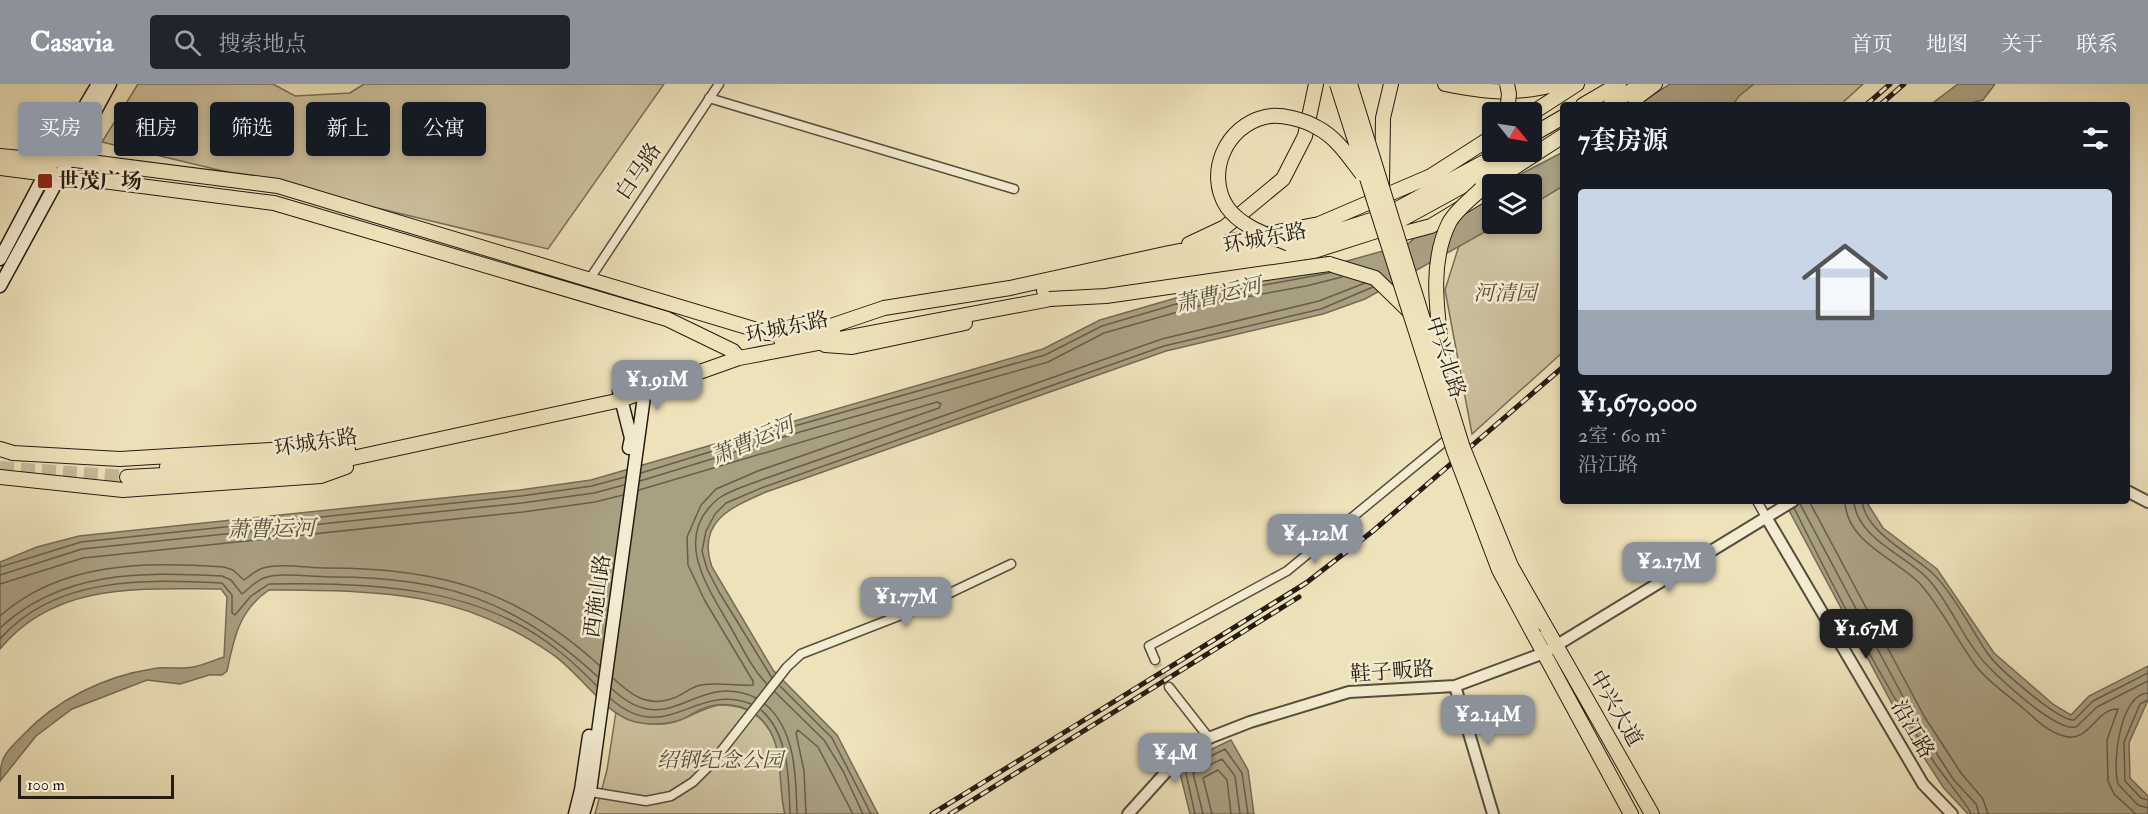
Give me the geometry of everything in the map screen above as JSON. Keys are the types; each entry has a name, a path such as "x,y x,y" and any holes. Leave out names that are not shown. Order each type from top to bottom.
{"main road":[{"path":"0,259 98,84"},
{"path":"55,164 110,84"},
{"path":"1169,253 1225,227 1283,179 1305,136 1316,84"},
{"name":"中兴北路","path":"1337,84 1449,437 1499,570 1534,635"},
{"name":"中兴北路","path":"1350,84 1464,448 1511,566 1544,624"},
{"path":"1382,186 1383,118 1391,84"},
{"path":"1445,84 1494,93 1531,91 1558,84"},
{"path":"1507,84 1508,102"},
{"path":"1542,107 1577,84"},
{"path":"1588,102 1618,84"},
{"path":"1602,102 1629,84"},
{"path":"1614,102 1641,84"},
{"path":"1630,102 1655,84"},
{"path":"1290,244 1246,225 1228,208 1218,184 1221,154 1237,131 1266,116 1298,119 1319,128 1339,144 1368,181"},
{"path":"1542,129 1560,119"},
{"path":"1542,141 1560,129"},
{"path":"1509,174 1560,138"},
{"path":"807,337 884,308 1010,288 1169,253 1319,224 1431,176 1482,143"},
{"path":"1517,174 1560,148"},
{"path":"1465,172 1482,153"},
{"path":"0,156 55,164 278,186 767,333 807,337 852,347 1069,303 1152,294 1431,226 1482,192"},
{"path":"1385,222 1484,162"},
{"path":"1385,222 1505,162"},
{"path":"0,168 55,164"},
{"path":"55,164 62,174 274,203 667,319 736,354"},
{"path":"0,285 62,174"},
{"path":"1446,393 1435,296 1440,247 1450,221 1482,193"},
{"name":"环城东路","path":"876,327 1290,244 1385,222"},
{"name":"环城东路","path":"126,473 360,452 620,396 736,354 807,337 1049,299 1314,251 1385,222"},
{"path":"1049,299 1106,296 1329,264 1375,278 1409,311"},
{"name":"西施山路","path":"583,814 634,438 645,387"},
{"name":"西施山路","path":"620,396 634,438"},
{"path":"0,448 13,453 120,459 286,449 326,443 360,452"},
{"path":"0,477 134,489 321,476 344,468 360,452"},
{"name":"中兴大道","path":"1544,624 1652,814"},
{"name":"中兴大道","path":"1534,635 1631,814"},
{"name":"西施山路","path":"574,814 586,785"}],"street":[{"name":"白马路","path":"589,280 718,84"},
{"path":"709,98 1014,189"},
{"path":"1155,660 1149,646 1287,572 1449,437"},
{"path":"2130,493 2148,502"},
{"name":"沿江路","path":"1759,504 1923,784 1952,814"},
{"name":"鞋子畈路","path":"1128,814 1176,761 1209,738 1250,722 1349,692 1455,686 1544,653 1787,504"},
{"path":"586,785 646,801 671,796 693,782 712,763 787,667 801,654 914,610 1011,564"},
{"path":"1455,686 1493,814"},
{"path":"1169,687 1209,738"}],"green space":[{"path":"138,84 273,84 295,96 350,93 364,84 664,84 548,249 160,156 198,156 198,102 127,102"},
{"path":"1716,84 1863,84 1843,102 1686,102"},
{"path":"114,123 114,145 102,142"},
{"name":"河清园","path":"1560,176 1560,355 1472,434 1445,290 1463,233 1482,227 1482,234 1542,234 1542,187"},
{"name":"绍钢纪念公园","path":"719,705 735,706 758,716 773,736 780,761 785,814 595,814 607,770 616,712 638,722 664,724"}],"water":[{"path":"1670,84 1754,84 1735,102 1642,102"},
{"path":"1958,84 1995,84 1983,100 1934,102"},
{"path":"1560,154 1560,188 1542,199 1542,174 1521,174"},
{"name":"萧曹运河","path":"1482,194 1482,234 1365,299 1323,314 1166,351 766,492 730,510 720,518 709,538 708,551 712,567 773,670 837,735 878,814 785,814 777,749 773,737 758,716 739,706 716,705 702,709 684,719 660,724 632,721 611,709 562,661 517,633 484,617 450,605 416,598 346,591 269,590 251,606 244,616 235,636 227,671 222,675 209,675 180,684 147,680 72,709 36,736 0,781 1,765 12,746 50,711 82,692 134,672 157,668 193,667 224,657 227,597 221,589 131,590 74,600 47,611 22,627 0,649 0,562 37,547 79,536 520,490 591,480 1043,349 1100,320 1200,291 1304,273 1408,244 1432,221"},
{"path":"1786,504 1868,504 1883,528 1937,569 1994,653 2054,705 2071,715 2089,696 2148,666 2148,700 2129,743 2130,778 2148,796 2148,814 1968,814 1943,787 1905,728"},
{"path":"1231,740 1248,770 1254,814 1190,814 1178,765"}],"tunnel":[{"path":"0,468 127,477"},
{"path":"1155,660 1169,687"}],"railway":[{"path":"1869,102 1890,84"},
{"path":"1883,102 1904,84"},
{"path":"932,814 1306,583 1373,531 1560,370"},
{"path":"950,814 1299,597"}],"place":[{"name":"世茂广场","path":"45,181"}]}
